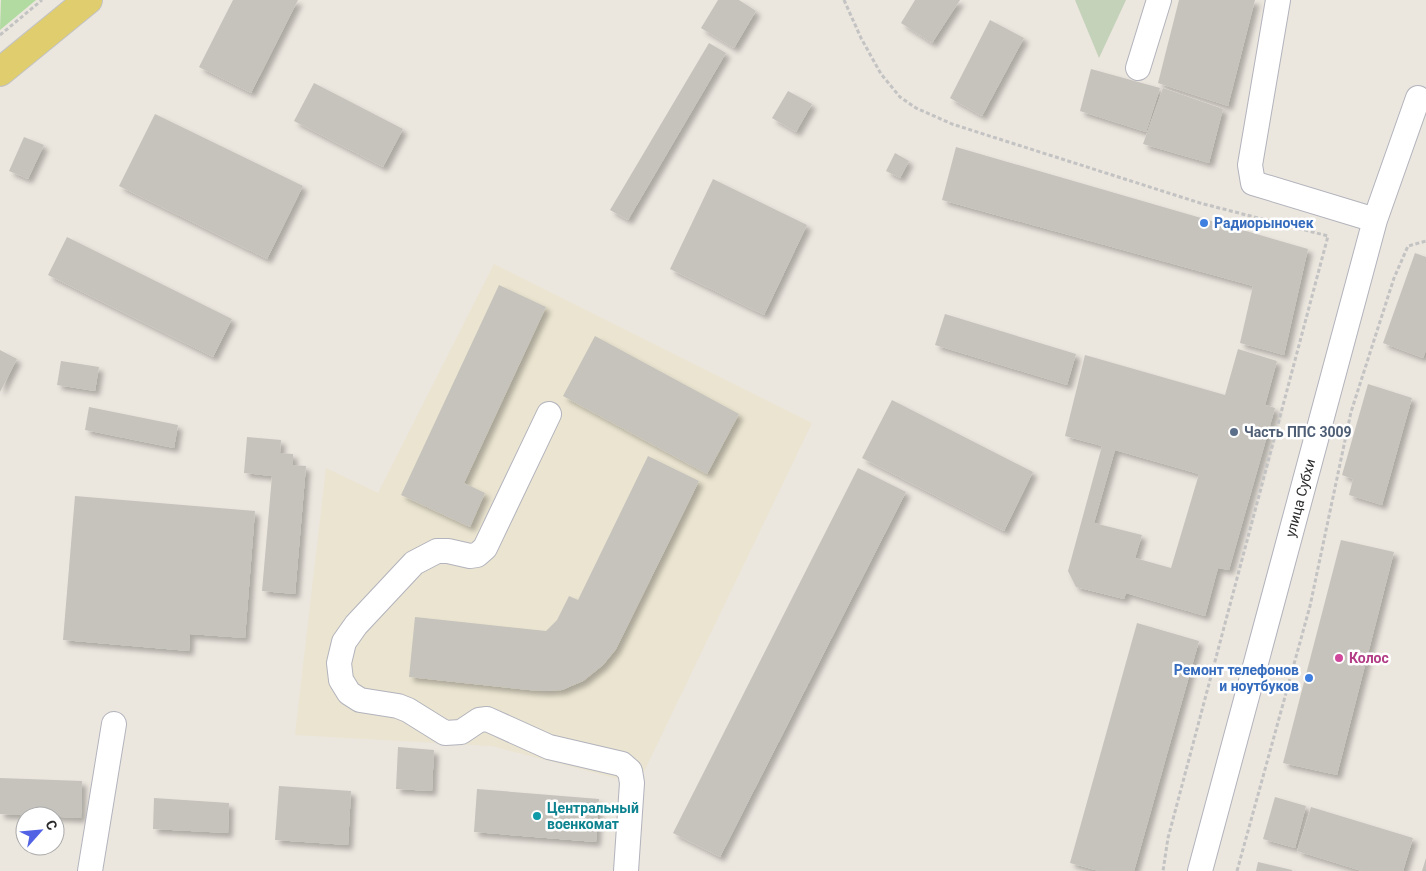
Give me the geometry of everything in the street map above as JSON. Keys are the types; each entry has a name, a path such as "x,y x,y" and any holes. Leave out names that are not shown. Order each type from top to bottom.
{"main road":[{"path":"0,72 88,0"}],"street":[{"path":"1138,68 1159,0"},
{"path":"1278,0 1250,165 1253,183 1375,220"},
{"name":"улица Субхи","path":"1200,871 1375,220 1418,98"},
{"path":"549,414 485,548 477,556 437,551 414,563 356,625 344,642 339,663 340,680 349,693 360,700 398,706 408,710 445,733 460,732 487,718 549,747 622,764 630,771 632,783 626,871"},
{"path":"90,871 114,724"}],"path":[{"path":"0,35 42,0"},
{"path":"844,0 861,38 881,74 900,96 916,108 952,124 1200,203 1328,236 1168,838 1163,871"},
{"path":"1237,871 1310,606 1351,412 1394,278 1408,246 1426,241"}],"shaded area":[{"path":"494,264 812,423 638,784 492,746 295,735 326,468 378,493"}],"green space":[{"path":"1,0 36,0 0,30"},
{"path":"1075,0 1126,0 1099,58"}],"building":[{"path":"233,0 298,0 251,93 199,67"},
{"path":"718,0 739,0 756,11 734,48 701,28"},
{"path":"915,0 960,0 932,43 901,23"},
{"path":"1179,0 1255,0 1228,106 1158,83"},
{"path":"990,20 1024,38 982,116 950,98"},
{"path":"709,43 726,53 628,220 610,210"},
{"path":"1091,69 1160,88 1146,132 1080,111"},
{"path":"314,83 403,129 383,167 294,121"},
{"path":"1163,88 1223,109 1209,163 1143,144"},
{"path":"788,91 812,104 796,132 772,118"},
{"path":"155,114 303,186 267,259 119,186"},
{"path":"24,137 44,145 28,179 9,171"},
{"path":"956,147 1308,249 1284,355 1240,343 1253,286 942,200"},
{"path":"895,153 909,161 900,178 886,171"},
{"path":"713,179 807,225 764,315 670,269"},
{"path":"67,237 232,319 213,357 48,275"},
{"path":"1415,253 1426,257 1426,350 1423,358 1383,343"},
{"path":"499,285 546,307 464,483 485,493 470,527 401,495"},
{"path":"945,314 1076,354 1067,385 935,345"},
{"path":"595,336 739,414 707,474 563,396"},
{"path":"1238,349 1277,361 1265,405 1275,408 1229,570 1218,568 1205,616 1126,593 1124,599 1076,587 1068,571 1102,446 1065,436 1085,355 1225,395","holes":["1115,450 1199,474 1171,568 1135,558 1142,535 1094,523"]},
{"path":"0,350 17,359 0,392"},
{"path":"61,361 99,367 95,391 57,385"},
{"path":"1368,384 1412,398 1382,505 1349,495 1353,479 1342,475"},
{"path":"892,400 1033,472 1004,531 862,458"},
{"path":"89,407 178,425 174,448 85,430"},
{"path":"247,437 281,440 280,453 293,454 293,465 306,466 295,594 262,591 272,476 244,473"},
{"path":"648,456 699,481 616,649 603,665 583,681 562,690 529,690 409,677 415,617 546,631 557,620 569,596 578,600"},
{"path":"858,468 906,492 720,857 673,833"},
{"path":"75,496 255,511 245,638 190,634 189,651 63,640"},
{"name":"Колос","path":"1341,540 1394,552 1337,775 1283,763"},
{"path":"1137,623 1199,641 1134,871 1099,871 1070,863"},
{"path":"398,747 434,750 432,791 396,789"},
{"path":"0,778 82,781 81,818 65,817 65,806 15,806 15,815 0,814"},
{"path":"279,786 351,791 348,845 275,840"},
{"name":"Центральный военкомат","path":"477,789 599,799 596,842 474,832"},
{"path":"1275,797 1306,806 1295,848 1263,839"},
{"path":"154,798 229,803 228,833 153,829"},
{"path":"1311,807 1413,838 1403,871 1362,871 1297,851"},
{"path":"1426,858 1426,871 1422,871"},
{"path":"1258,862 1292,870 1292,871 1256,871"}],"place":[{"name":"Радиорыночек","path":"1204,223"},
{"name":"Часть ППС 3009","path":"1234,432"},
{"name":"Колос","path":"1339,658"},
{"name":"Ремонт телефонов и ноутбуков","path":"1309,678"},
{"name":"Центральный военкомат","path":"537,816"}]}
